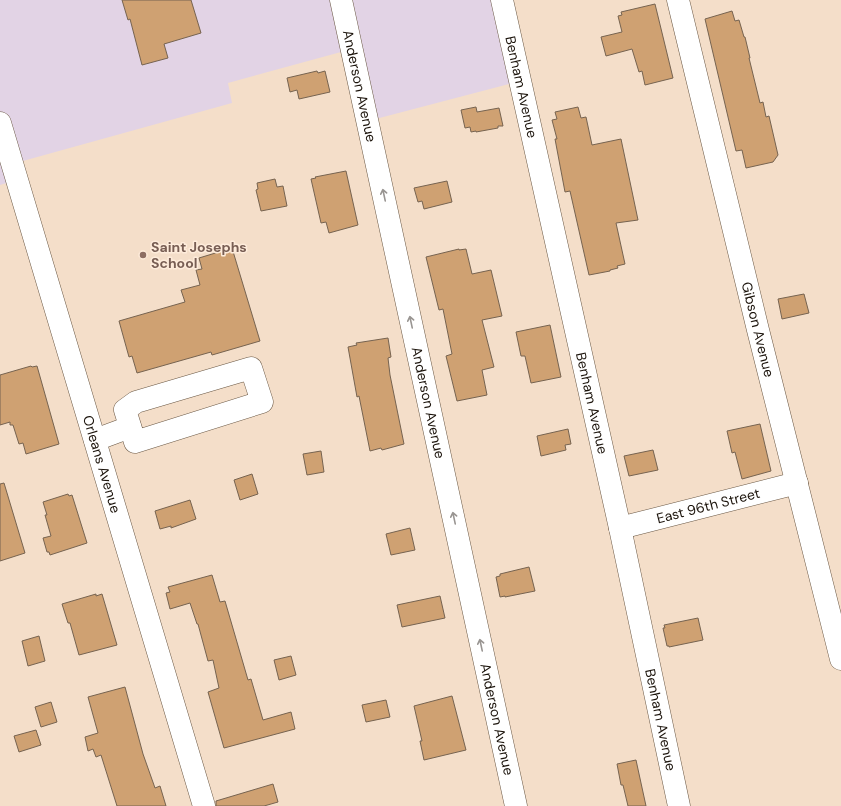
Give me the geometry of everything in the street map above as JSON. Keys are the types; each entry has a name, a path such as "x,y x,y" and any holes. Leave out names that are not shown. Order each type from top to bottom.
{"street":[{"name":"Anderson Avenue","path":"341,0 516,806"},
{"name":"Benham Avenue","path":"502,0 620,528 679,806"},
{"name":"Gibson Avenue","path":"678,0 841,659"},
{"name":"Orleans Avenue","path":"0,123 204,806"},
{"path":"251,368 262,402 135,442 130,427 125,410 136,402 251,368"},
{"path":"95,440 130,427"},
{"name":"East 96th Street","path":"620,528 797,483"}],"shaded area":[{"path":"0,0 502,0 520,81 368,121 352,49 228,83 232,103 12,164 17,180 0,185"}],"building":[{"path":"122,0 191,0 201,33 164,44 168,58 142,65 130,19 128,20"},
{"path":"655,4 673,78 645,85 642,71 639,72 632,49 606,56 601,37 622,32 618,16 622,15 621,12"},
{"path":"732,11 735,21 739,20 745,37 760,103 763,102 766,117 769,116 778,155 773,162 746,168 742,150 736,151 705,19"},
{"path":"317,71 318,73 325,71 330,92 299,99 297,90 290,92 287,78"},
{"path":"476,107 477,112 499,108 503,126 476,132 471,132 470,127 465,128 461,110"},
{"path":"578,107 581,118 586,117 592,145 621,139 638,220 616,223 625,264 617,266 618,268 610,271 589,275 570,191 565,192 555,139 557,139 552,120 557,119 555,112"},
{"path":"346,171 358,225 329,233 326,222 321,223 311,179"},
{"path":"275,179 277,187 283,186 287,206 261,211 256,190 258,189 257,183"},
{"path":"447,181 452,202 424,209 422,201 418,202 414,188"},
{"path":"232,248 260,341 212,355 211,352 137,373 132,356 129,357 119,321 185,302 181,290 200,285 196,270 202,269 199,258"},
{"path":"459,249 466,249 472,274 491,270 502,316 482,320 494,367 482,370 487,395 457,401 446,356 452,354 443,309 439,310 426,257"},
{"path":"804,294 809,313 782,319 778,299"},
{"path":"550,325 561,377 531,383 525,356 521,356 516,332"},
{"path":"388,338 391,357 388,358 390,375 404,444 382,450 381,448 370,451 359,396 357,397 348,347 357,345 356,343"},
{"path":"31,366 37,366 59,444 26,454 23,443 19,444 13,425 10,425 10,422 0,425 0,375"},
{"path":"760,424 771,471 742,479 735,452 732,453 727,431"},
{"path":"568,429 571,444 565,445 566,450 541,456 537,436"},
{"path":"653,450 658,470 629,476 624,456"},
{"path":"321,451 324,472 307,475 303,454"},
{"path":"252,474 258,494 240,500 234,480"},
{"path":"4,483 25,553 0,561 0,484"},
{"path":"68,494 69,496 72,495 87,543 50,555 49,552 47,552 43,538 51,536 43,502"},
{"path":"190,500 196,519 171,528 171,526 160,529 155,511"},
{"path":"410,528 415,550 391,555 386,534"},
{"path":"529,567 535,591 500,597 496,577 500,576 500,574"},
{"path":"212,575 220,602 225,601 248,680 251,679 263,720 291,712 295,729 224,748 208,692 219,688 213,660 208,661 198,624 190,603 170,609 166,593 170,592 168,587"},
{"path":"96,594 96,596 102,594 117,645 79,655 70,623 68,623 62,604"},
{"path":"440,596 445,618 402,627 397,605"},
{"path":"698,618 703,640 669,647 667,646 663,628 665,628 664,625"},
{"path":"39,636 45,661 28,666 22,641"},
{"path":"291,656 296,675 279,680 274,660"},
{"path":"125,687 143,754 155,788 160,786 166,806 117,806 101,755 96,757 93,749 88,751 85,737 98,733 88,697"},
{"path":"452,696 466,750 424,760 420,741 422,741 414,706"},
{"path":"386,700 390,717 366,722 362,705"},
{"path":"51,702 57,722 41,727 35,707"},
{"path":"36,730 41,745 19,752 14,736"},
{"path":"636,760 646,806 628,806 623,785 621,785 617,764"},
{"path":"273,784 278,802 264,806 216,806 216,801"}],"place":[{"name":"Saint Josephs School","path":"143,255"}]}
